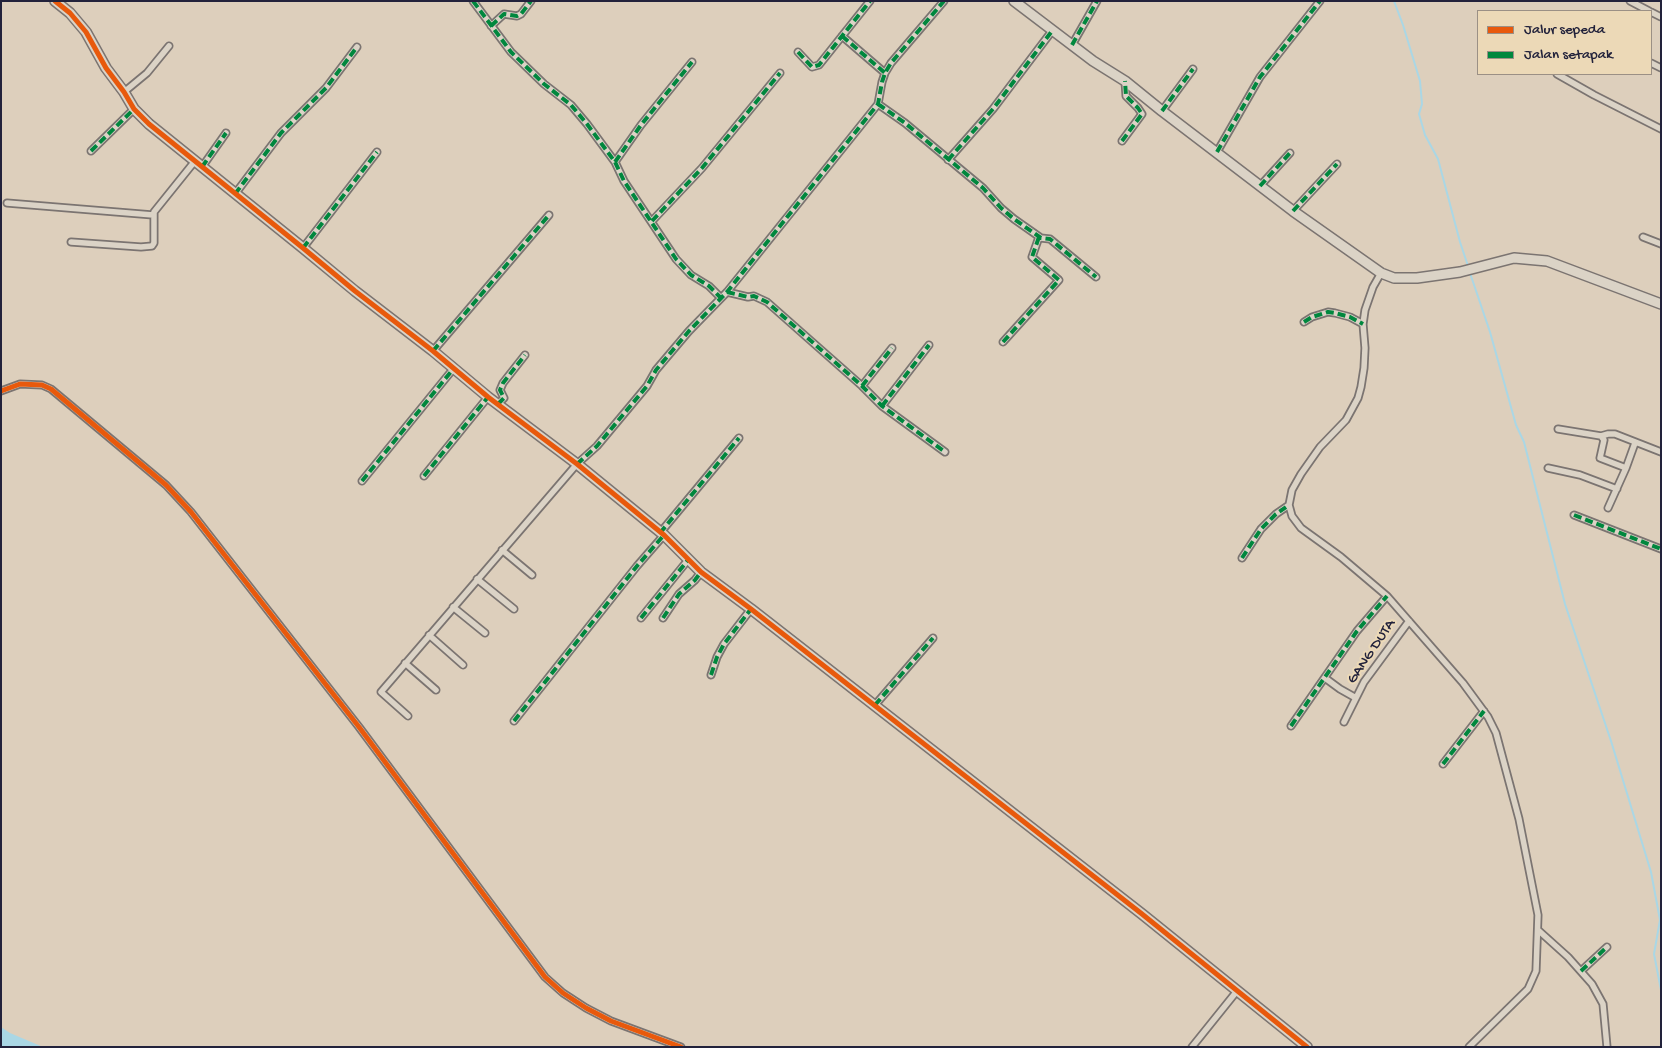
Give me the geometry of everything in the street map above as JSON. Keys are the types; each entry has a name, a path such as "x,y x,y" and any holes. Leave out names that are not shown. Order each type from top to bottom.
{"street":[{"path":"55,1 70,13 86,32 106,68 134,109 149,124 354,291 434,351 488,397 577,464 662,534 700,572 875,705 1142,914 1307,1047"},
{"path":"473,1 511,52 579,114 615,162 624,181 676,260 696,279 716,292 721,298"},
{"path":"491,26 504,14 517,16 521,14 531,1"},
{"path":"798,52 810,65 819,66 870,1"},
{"path":"408,716 381,692 577,464 597,446 647,386 656,370 726,292 878,104 885,73 890,63 944,1"},
{"path":"1014,1 1093,61 1125,81 1162,112 1293,211 1381,273 1394,278 1417,278 1460,272 1514,258 1547,261 1661,304"},
{"path":"1072,45 1097,1"},
{"path":"1217,152 1260,77 1320,1"},
{"path":"1630,1 1646,10"},
{"path":"948,160 993,109 1052,31"},
{"path":"842,36 885,73"},
{"path":"124,92 147,73 170,46"},
{"path":"235,194 281,133 326,88 357,48"},
{"path":"615,162 640,125 692,62"},
{"path":"1162,112 1193,70"},
{"path":"652,222 714,153 780,73"},
{"path":"1559,75 1594,96 1661,129"},
{"path":"1122,141 1142,114 1126,96 1125,81"},
{"path":"878,104 904,122 983,188 1014,219 1039,237 1050,239 1096,277"},
{"path":"91,151 134,109"},
{"path":"72,242 149,247 154,243 153,215 157,208 226,133"},
{"path":"303,248 376,152"},
{"path":"1260,186 1290,153"},
{"path":"1293,211 1338,164"},
{"path":"8,203 153,215"},
{"path":"434,351 549,215"},
{"path":"1003,342 1059,280 1032,257 1039,237"},
{"path":"1643,237 1661,244"},
{"path":"1381,273 1367,302 1363,324 1364,368 1358,398 1346,420 1320,447 1301,474 1292,490 1289,505 1292,516 1301,528 1341,557 1386,596 1409,621 1456,675 1484,711 1496,733 1519,818 1538,915 1536,971 1528,989 1469,1047"},
{"path":"726,292 754,296 767,302 882,406 945,452"},
{"path":"1304,322 1312,317 1335,312 1363,324"},
{"path":"882,406 929,345"},
{"path":"862,386 892,348"},
{"path":"498,404 504,398 500,390 503,383 525,355"},
{"path":"362,481 419,408 454,368"},
{"path":"1,391 20,384 42,385 51,388 166,485 191,512 359,727 545,977 563,993 611,1021 681,1047"},
{"path":"424,476 488,397"},
{"path":"1558,430 1601,436 1615,434 1661,452"},
{"path":"1601,436 1604,440 1600,458 1626,468"},
{"path":"514,721 738,438"},
{"path":"1608,508 1635,443"},
{"path":"1548,468 1580,475 1617,489"},
{"path":"1242,558 1261,529 1276,514 1289,505"},
{"path":"1574,515 1661,549"},
{"path":"502,550 532,575"},
{"path":"641,618 688,560"},
{"path":"662,618 679,594 700,572"},
{"path":"477,579 514,609"},
{"path":"1291,726 1357,631 1386,596"},
{"path":"453,607 485,633"},
{"path":"711,675 724,644 751,609"},
{"name":"GANG DUTA","path":"1344,722 1364,682 1409,621"},
{"path":"429,635 463,665"},
{"path":"875,705 933,638"},
{"path":"405,663 436,690"},
{"path":"1325,678 1356,698"},
{"path":"1443,764 1484,711"},
{"path":"1538,930 1560,949 1592,984 1603,1004 1607,1047"},
{"path":"1581,971 1607,946"},
{"path":"1192,1047 1237,990"}],"water":[{"path":"1,1027 10,1033 43,1047 1,1047"}],"waterway":[{"path":"1394,1 1420,81 1422,104 1419,114 1425,135 1438,159 1468,266"},
{"path":"1470,273 1490,332 1516,425 1524,442 1565,604 1611,741 1651,872 1660,920 1654,954 1661,990"}],"marked path":[{"path":"473,1 511,52 544,84 571,105 587,124 615,162 624,181 676,259 691,275 709,286 721,298"},
{"path":"491,26 504,14 517,16 521,14 531,1"},
{"path":"798,52 812,67 819,65 870,1"},
{"path":"577,464 597,446 647,386 656,370 689,331 727,292 878,104 882,82 891,63 944,1"},
{"path":"1072,45 1097,1"},
{"path":"1217,152 1260,77 1320,1"},
{"path":"948,160 993,109 1052,31"},
{"path":"842,36 885,73"},
{"path":"235,194 281,133 326,88 357,47"},
{"path":"615,162 641,125 692,62"},
{"path":"1162,111 1193,69"},
{"path":"652,221 702,168 780,73"},
{"path":"1122,141 1142,114 1126,96 1125,81"},
{"path":"878,104 905,123 983,188 1014,219 1041,238 1050,239 1096,277"},
{"path":"91,151 134,109"},
{"path":"202,167 226,133"},
{"path":"303,248 377,152"},
{"path":"1260,186 1290,153"},
{"path":"1293,211 1337,164"},
{"path":"433,351 549,215"},
{"path":"1003,342 1059,280 1032,257 1039,237"},
{"path":"727,292 748,297 754,296 767,302 882,406 945,452"},
{"path":"1304,322 1312,317 1328,312 1350,317 1363,324"},
{"path":"882,406 929,345"},
{"path":"862,386 892,348"},
{"path":"498,404 504,398 500,390 503,383 525,355"},
{"path":"362,481 454,368"},
{"path":"424,476 488,397"},
{"path":"660,533 739,438"},
{"path":"1242,558 1261,529 1276,514 1289,505"},
{"path":"1574,515 1661,549"},
{"path":"514,721 637,566 664,535"},
{"path":"641,618 688,560"},
{"path":"663,618 679,594 701,572"},
{"path":"1291,726 1357,631 1387,596"},
{"path":"711,675 724,644 751,609"},
{"path":"875,705 933,638"},
{"path":"1443,764 1484,711"},
{"path":"1581,971 1607,947"}],"cycle path":[{"path":"55,1 70,13 86,32 106,68 134,109 149,124 488,397 577,464 664,535 701,572 1142,914 1307,1047"},
{"path":"1,391 20,384 42,385 51,389 166,485 191,512 359,727 545,977 563,993 611,1021 681,1047"}]}
